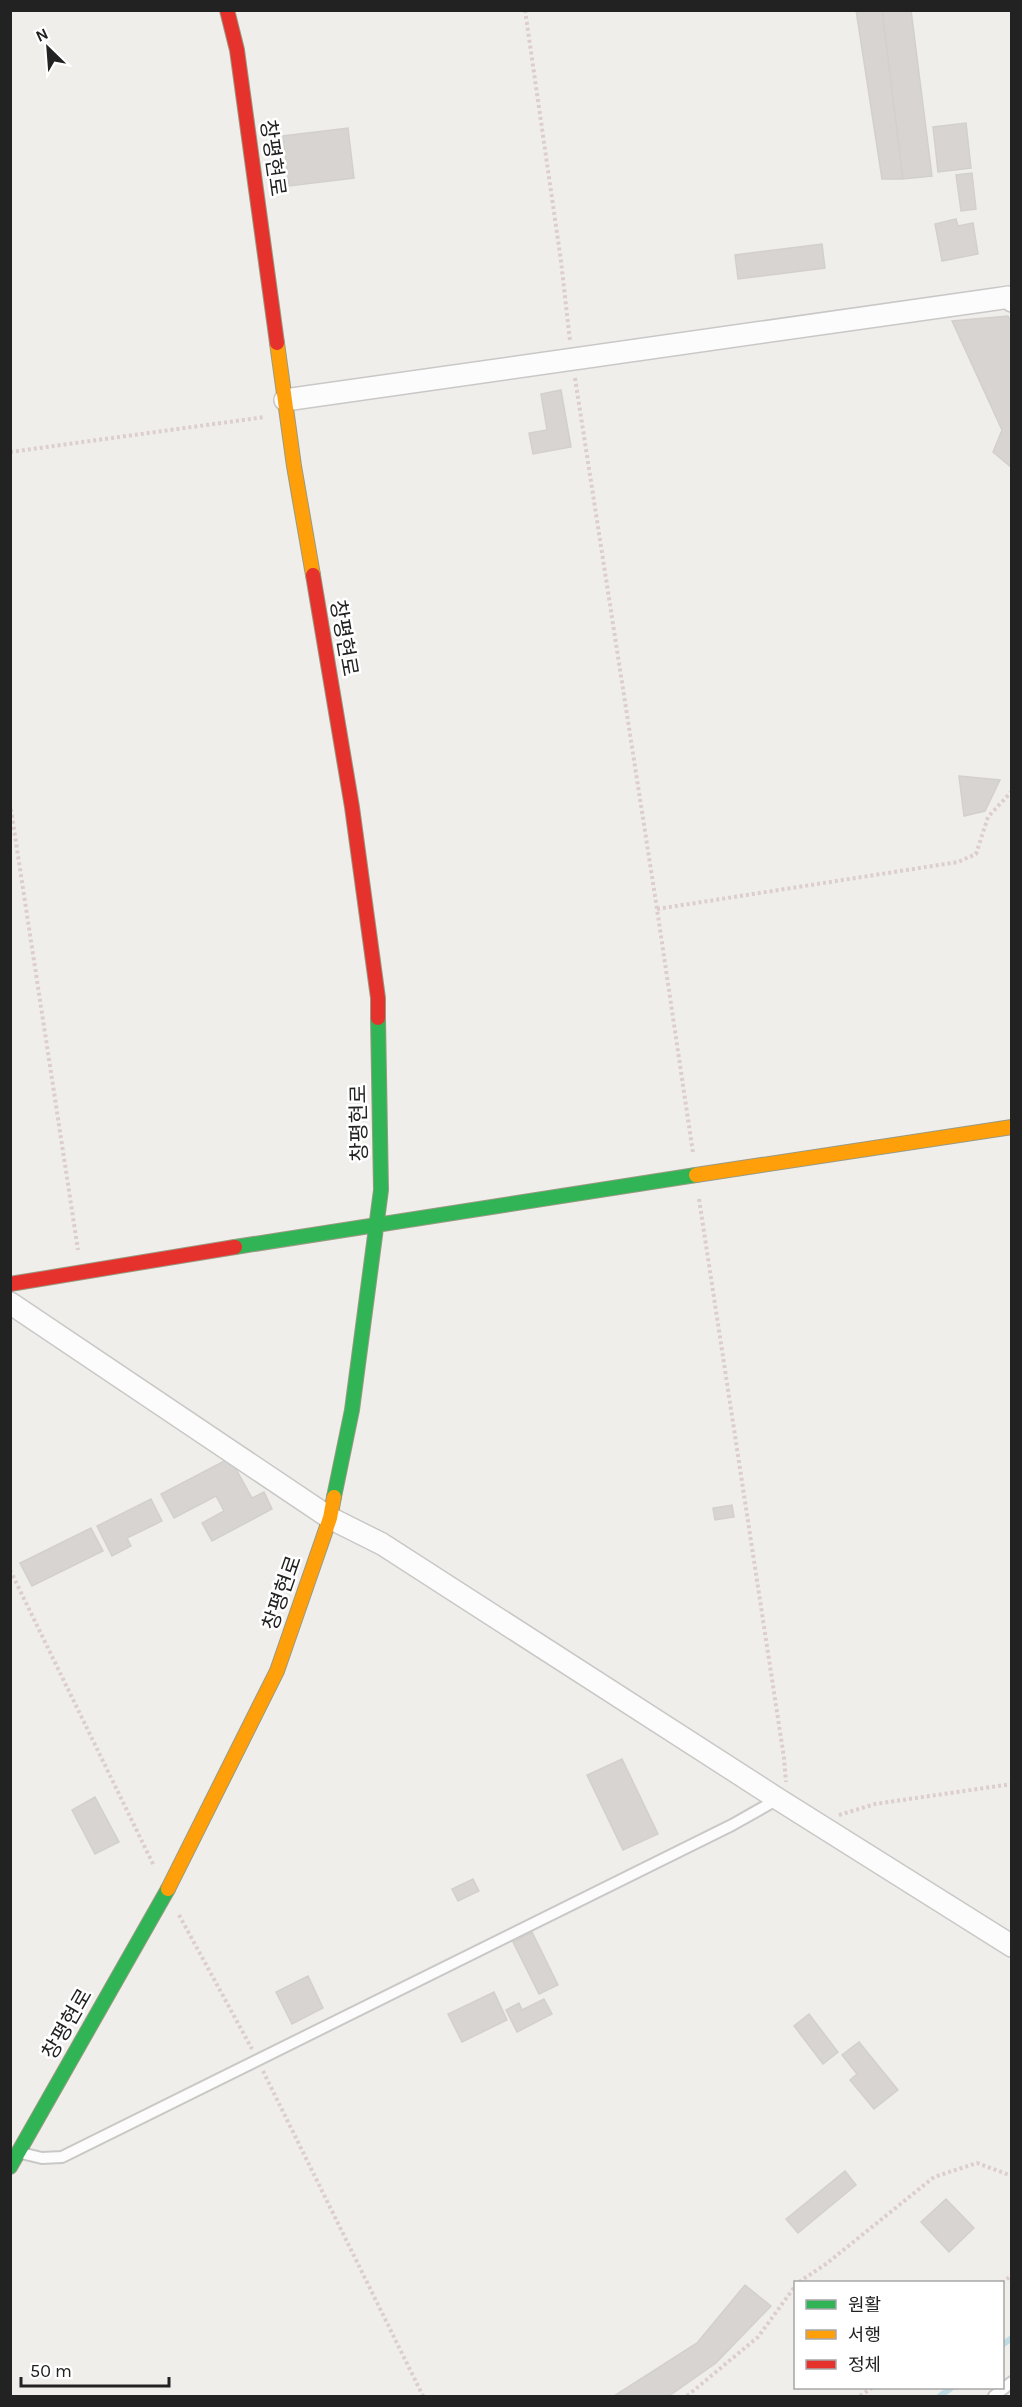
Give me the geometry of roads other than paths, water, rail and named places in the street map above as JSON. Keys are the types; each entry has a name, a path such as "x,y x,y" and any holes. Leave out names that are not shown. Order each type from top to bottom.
{"main road":[{"name":"창평현로","path":"10,2167 167,1892 277,1671 330,1518 352,1410 381,1190 378,998 352,807 286,407 237,50 227,10"},
{"path":"10,1284 376,1224 1011,1126"}],"street":[{"path":"286,407 572,359 1009,297 1011,300"},
{"path":"10,1303 330,1518 382,1544 1011,1946"}],"lane":[{"path":"19,2152 42,2158 62,2157 732,1825 778,1799"}],"waterway":[{"path":"1004,2344 1012,2338"},
{"path":"940,2396 950,2389"}]}
